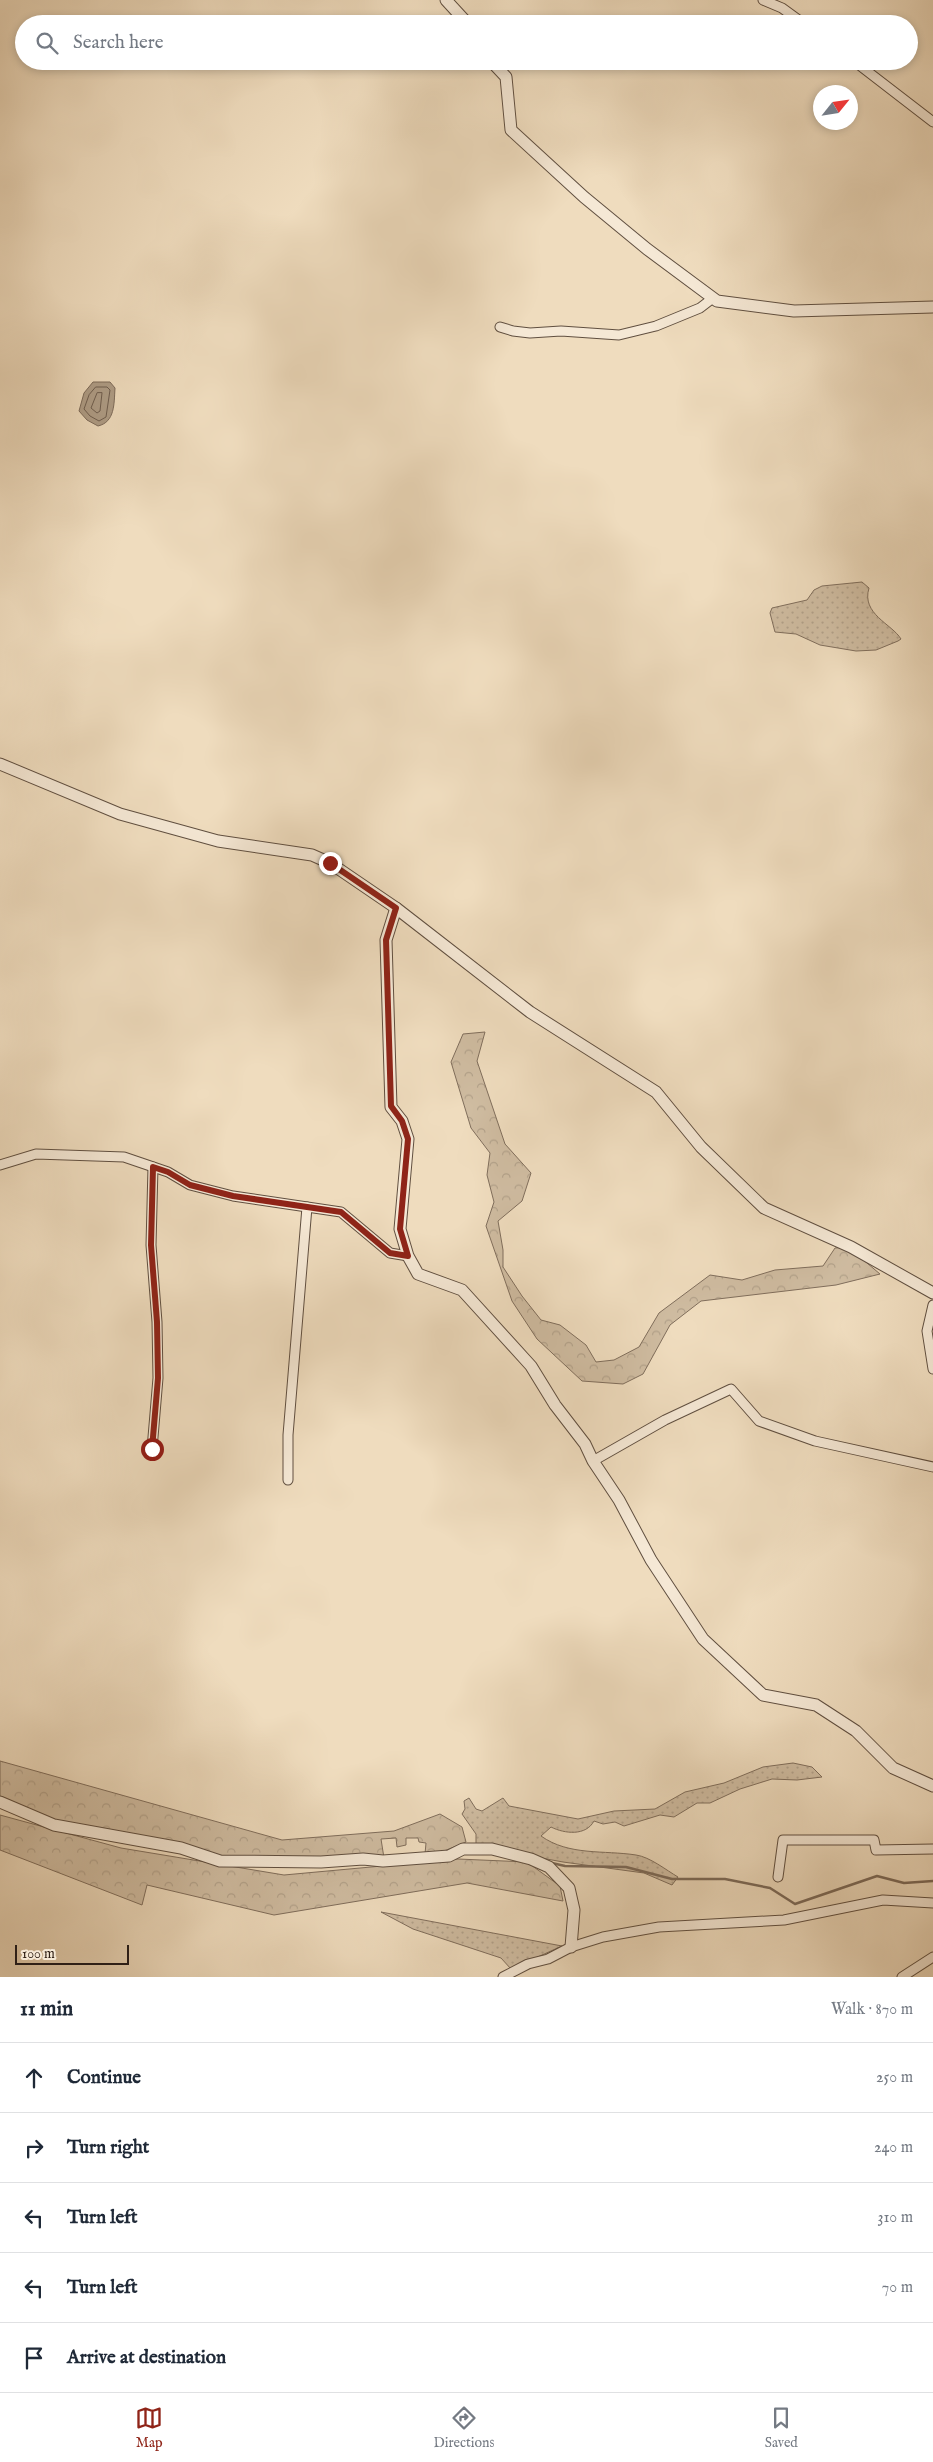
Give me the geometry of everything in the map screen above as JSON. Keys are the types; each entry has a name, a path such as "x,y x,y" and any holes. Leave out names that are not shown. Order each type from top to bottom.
{"street":[{"path":"446,0 460,15"},
{"path":"763,0 782,8 792,15"},
{"path":"499,70 506,77 511,130 584,197 647,249 718,301 794,311 933,307"},
{"path":"866,70 933,122"},
{"path":"500,327 513,332 562,331 620,335 656,326 707,304 713,298"},
{"path":"0,764 120,814 218,841 312,855 330,863 396,908 530,1012 656,1092 701,1147 764,1208 851,1247 933,1293"},
{"path":"396,908 386,940 391,1106 402,1121 408,1139 400,1229 408,1256 418,1274 462,1290 531,1366 555,1404 585,1444 593,1461 619,1500 651,1560 703,1639 763,1695 816,1705 856,1731 893,1768 933,1786"},
{"path":"0,1165 36,1154 124,1157 168,1172 190,1185 233,1196 341,1212 390,1253 408,1256"},
{"path":"152,1449 158,1378 157,1322 151,1245 153,1167"},
{"path":"288,1480 288,1436 307,1207"},
{"path":"933,1305 927,1331 933,1369"},
{"path":"593,1461 665,1420 732,1389 758,1422 815,1441 933,1467"},
{"path":"0,1802 54,1825 181,1848 220,1861 321,1862 363,1859 383,1861 449,1856 463,1849 492,1848 531,1859 549,1867 569,1888 574,1910 571,1947"},
{"path":"778,1877 783,1840 874,1840 876,1850 933,1849"},
{"path":"502,1977 528,1964 548,1959 571,1947 603,1937 659,1927 784,1920 883,1900 933,1903"},
{"path":"902,1977 933,1957"}],"green space":[{"path":"862,582 869,588 869,605 873,612 897,634 901,639 898,641 876,650 856,651 820,645 796,634 775,632 770,613 772,608 807,600 814,590 822,586"},
{"path":"485,1032 477,1061 505,1144 531,1173 522,1201 498,1221 503,1250 503,1267 541,1320 560,1325 586,1345 596,1362 614,1360 639,1347 659,1313 710,1275 742,1280 775,1270 823,1266 835,1248 848,1247 880,1274 836,1285 701,1301 670,1325 643,1374 623,1384 582,1381 537,1339 512,1301 486,1226 494,1202 487,1175 490,1153 471,1128 451,1062 463,1034"},
{"path":"0,1761 282,1840 394,1831 440,1814 462,1827 466,1842 439,1853 425,1854 426,1843 419,1842 418,1838 406,1838 406,1845 397,1847 396,1838 381,1839 384,1858 223,1858 54,1821 0,1798"},
{"path":"793,1763 812,1767 822,1777 797,1780 772,1779 740,1789 710,1803 697,1803 674,1817 660,1815 624,1826 615,1822 603,1824 594,1821 586,1829 575,1832 562,1831 551,1827 541,1836 563,1847 641,1856 678,1877 672,1885 644,1873 563,1862 476,1846 476,1834 462,1814 465,1809 464,1801 469,1798 476,1809 482,1811 503,1798 509,1806 578,1819 614,1811 655,1809 685,1792 724,1783 763,1767"},
{"path":"0,1815 121,1848 284,1875 458,1859 527,1862 560,1886 563,1901 467,1883 274,1915 147,1885 142,1905 0,1850"},
{"path":"381,1912 562,1946 511,1969 501,1958 413,1929"}],"water":[{"path":"93,382 110,382 115,388 114,406 111,416 108,421 98,426 87,420 79,411 84,393"}],"waterway":[{"path":"552,1863 565,1866 626,1867 672,1879 725,1879 770,1888 795,1904 877,1876 904,1883 933,1881"}],"route":[{"path":"152,1449 158,1378 157,1322 151,1245 151,1180 153,1167 168,1172 190,1185 233,1196 341,1212 390,1253 408,1256 400,1229 408,1139 402,1121 391,1106 387,994 386,940 396,908 330,863"}]}
